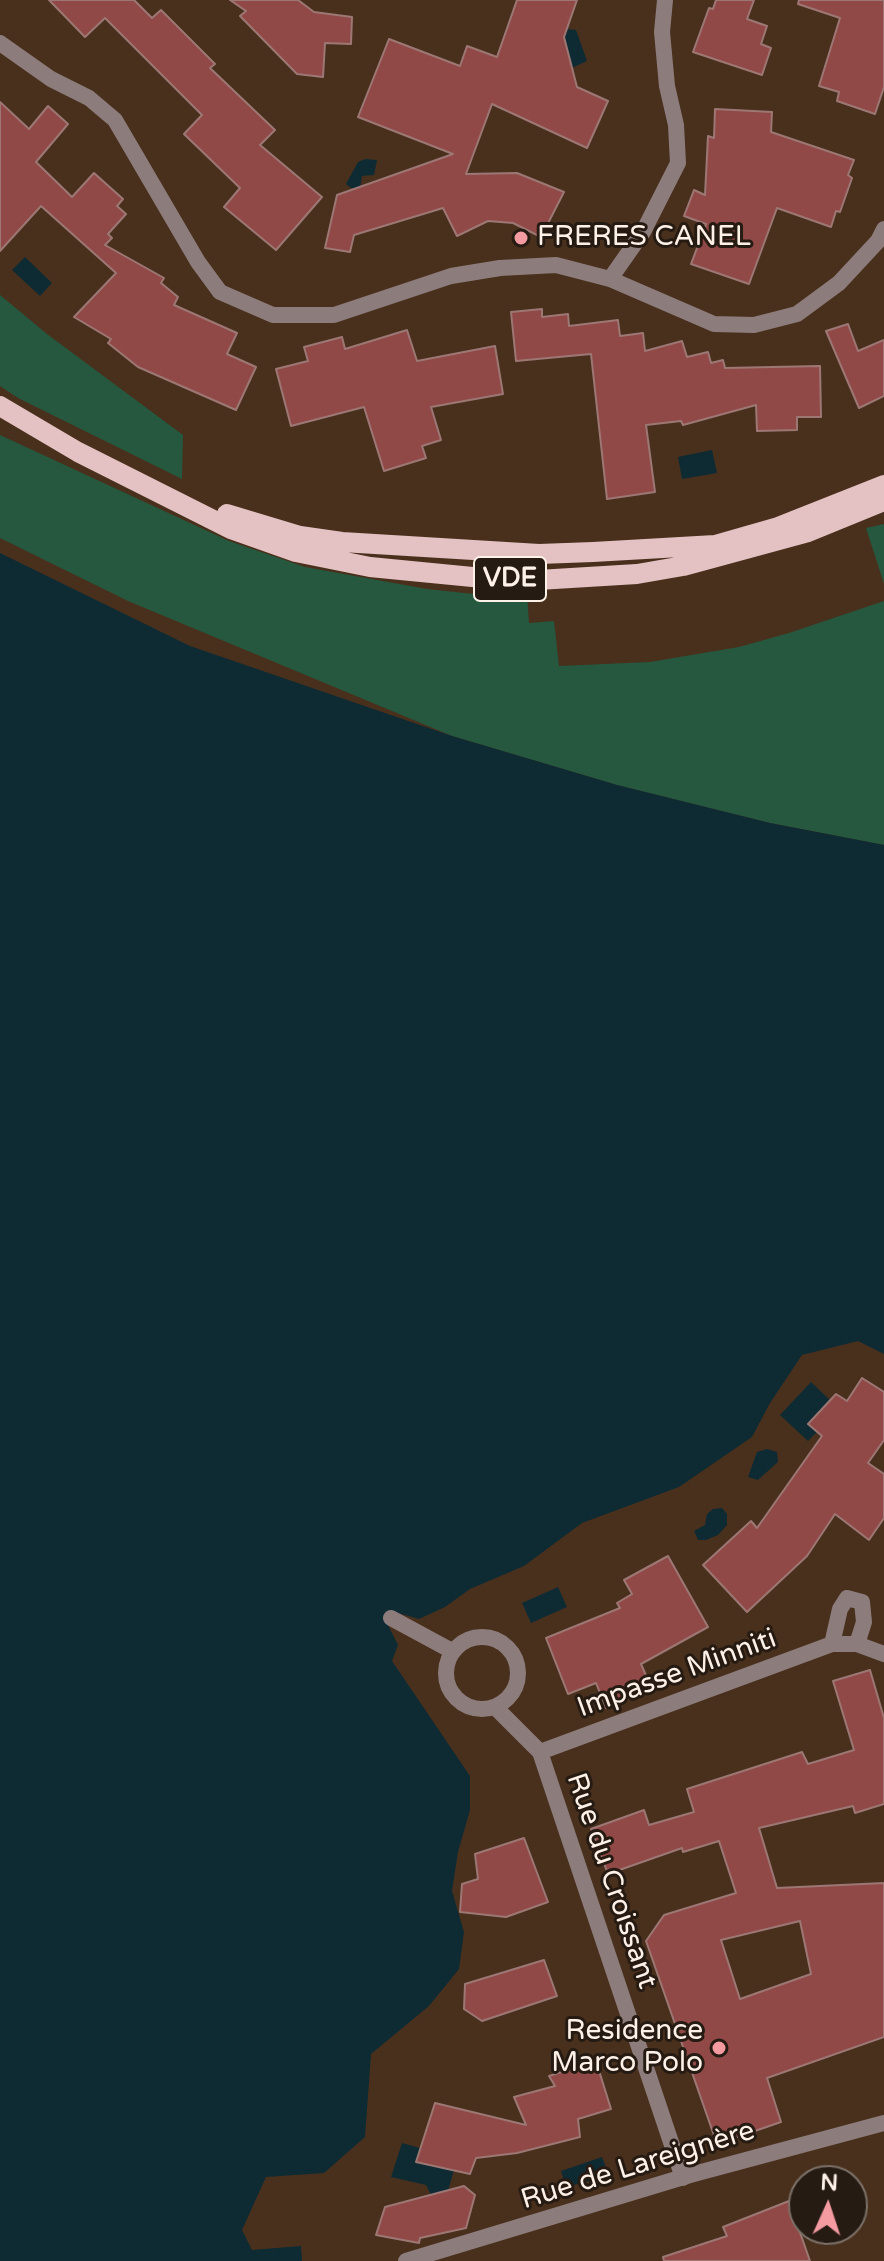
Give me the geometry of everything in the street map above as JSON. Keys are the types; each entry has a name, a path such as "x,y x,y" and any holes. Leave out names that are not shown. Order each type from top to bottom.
{"main road":[{"name":"VDE","path":"0,406 78,452 231,529 296,552 370,567 493,579 593,578 683,566 808,532 884,501"},
{"name":"VDE","path":"141,483 238,518 300,536 342,542 539,554 715,545 778,527 884,485"}],"street":[{"path":"610,279 643,232 678,163 676,125 667,86 662,32 665,0"},
{"path":"0,43 51,79 89,98 115,120 198,262 220,292 273,315 334,315 451,276 500,268 556,265 610,279 714,324 754,325 797,314 839,283 878,241 884,229"},
{"path":"832,1644 840,1609 847,1598 862,1602 864,1622 857,1644"},
{"path":"391,1618 452,1651"},
{"path":"476,1637 489,1637 505,1645 513,1654 518,1675 516,1687 506,1701 482,1710 459,1702 450,1692 445,1678 452,1651 476,1637"},
{"name":"Impasse Minniti","path":"540,1752 832,1644 857,1644 884,1654"},
{"name":"Rue du Croissant","path":"495,1707 540,1752 683,2178"},
{"name":"Rue de Lareignère","path":"406,2261 683,2178 884,2123"}],"green space":[{"path":"0,295 47,334 183,435 182,479 18,398 0,386"},
{"path":"0,435 229,541 305,567 427,589 502,597 527,594 529,623 554,621 559,666 650,662 739,647 884,601 884,845 770,823 617,785 452,736 128,601 0,538"},
{"path":"884,524 884,584 866,528"}],"water":[{"path":"567,29 576,30 587,61 572,68 564,37"},
{"path":"377,160 374,175 362,176 360,188 351,188 346,184 358,162"},
{"path":"25,257 52,283 40,296 12,270"},
{"path":"712,450 717,473 682,479 678,457"},
{"path":"0,553 190,646 452,736 617,785 770,823 884,845 884,1354 858,1341 802,1355 752,1437 679,1487 582,1523 524,1566 470,1589 445,1607 419,1619 398,1613 388,1625 398,1645 392,1661 470,1776 470,1810 458,1852 452,1891 464,1932 459,1969 429,2006 371,2054 365,2137 324,2173 266,2177 242,2230 252,2250 301,2246 302,2261 0,2261"},
{"path":"811,1382 830,1400 808,1424 817,1432 808,1441 780,1415"},
{"path":"767,1449 777,1452 778,1462 758,1480 748,1477 757,1452"},
{"path":"722,1508 727,1514 727,1525 718,1535 698,1540 694,1531 705,1525 707,1514 713,1509"},
{"path":"558,1587 567,1607 531,1623 522,1603"},
{"path":"402,2143 420,2148 417,2162 454,2170 448,2191 431,2195 426,2185 391,2177"},
{"path":"602,2157 609,2176 566,2187 561,2171"}],"building":[{"path":"49,0 134,0 152,18 161,10 215,64 210,68 275,130 260,145 322,197 276,250 224,207 240,188 184,134 202,115 105,18 85,37"},
{"path":"230,0 298,0 314,12 352,17 351,44 325,43 323,77 297,74 240,16 246,11"},
{"path":"517,0 577,0 564,37 577,87 608,101 587,148 492,104 466,174 517,173 564,192 541,237 513,223 488,221 457,236 443,208 354,235 350,252 325,248 337,195 453,154 358,117 389,39 460,66 467,46 497,57"},
{"path":"716,0 754,0 747,19 767,26 761,44 771,48 762,75 693,52 709,8 713,9"},
{"path":"799,0 884,0 884,87 875,114 837,101 839,92 819,86 840,18 798,4"},
{"path":"0,102 29,129 48,106 68,124 36,162 72,197 94,173 123,199 117,206 126,214 108,234 112,238 105,245 164,278 161,283 178,297 174,305 237,333 227,354 256,367 236,410 138,367 108,343 111,339 74,317 116,273 41,206 0,251"},
{"path":"715,109 772,112 771,132 854,160 848,175 852,178 831,227 777,208 749,284 691,264 706,224 684,216 694,190 705,195 708,136 714,138"},
{"path":"542,309 542,317 568,314 569,326 618,320 620,336 643,333 645,351 682,341 687,357 708,352 711,363 723,360 725,368 820,366 821,417 797,417 797,430 757,431 756,405 683,425 681,421 646,425 655,492 607,499 591,354 516,361 511,312"},
{"path":"848,324 858,351 884,340 884,396 859,408 826,331"},
{"path":"407,330 417,361 495,346 503,394 431,407 441,440 422,446 426,458 384,471 364,407 291,426 276,369 308,361 304,347 342,337 345,349"},
{"path":"862,1378 884,1392 884,1440 868,1463 884,1474 884,1518 869,1540 835,1514 807,1556 747,1612 703,1565 751,1521 757,1528 822,1436 808,1424 836,1394 847,1401"},
{"path":"668,1556 708,1627 641,1664 652,1689 606,1708 596,1683 568,1694 546,1638 620,1608 617,1603 632,1594 624,1580"},
{"path":"870,1670 884,1718 884,1804 855,1813 853,1806 759,1828 777,1888 884,1883 884,2037 767,2078 781,2122 717,2144 646,1941 664,1915 736,1893 719,1841 683,1852 682,1848 608,1874 591,1829 644,1810 649,1825 694,1812 687,1789 802,1752 808,1764 854,1750 833,1681","holes":["800,1921 811,1974 740,1999 721,1940"]},
{"path":"524,1838 548,1902 506,1917 460,1912 462,1884 478,1879 475,1854"},
{"path":"544,1960 557,1996 482,2021 464,2009 465,1984"},
{"path":"596,2061 611,2109 578,2119 580,2137 517,2153 476,2158 470,2174 416,2162 435,2103 526,2125 514,2097 555,2086 549,2076"},
{"path":"464,2186 475,2195 466,2228 420,2238 419,2243 376,2235 385,2207"},
{"path":"788,2201 788,2245 804,2245 810,2261 664,2261 663,2257 727,2236 723,2227"}],"place":[{"name":"FRERES CANEL","path":"521,238"},
{"name":"Residence Marco Polo","path":"719,2048"}]}
